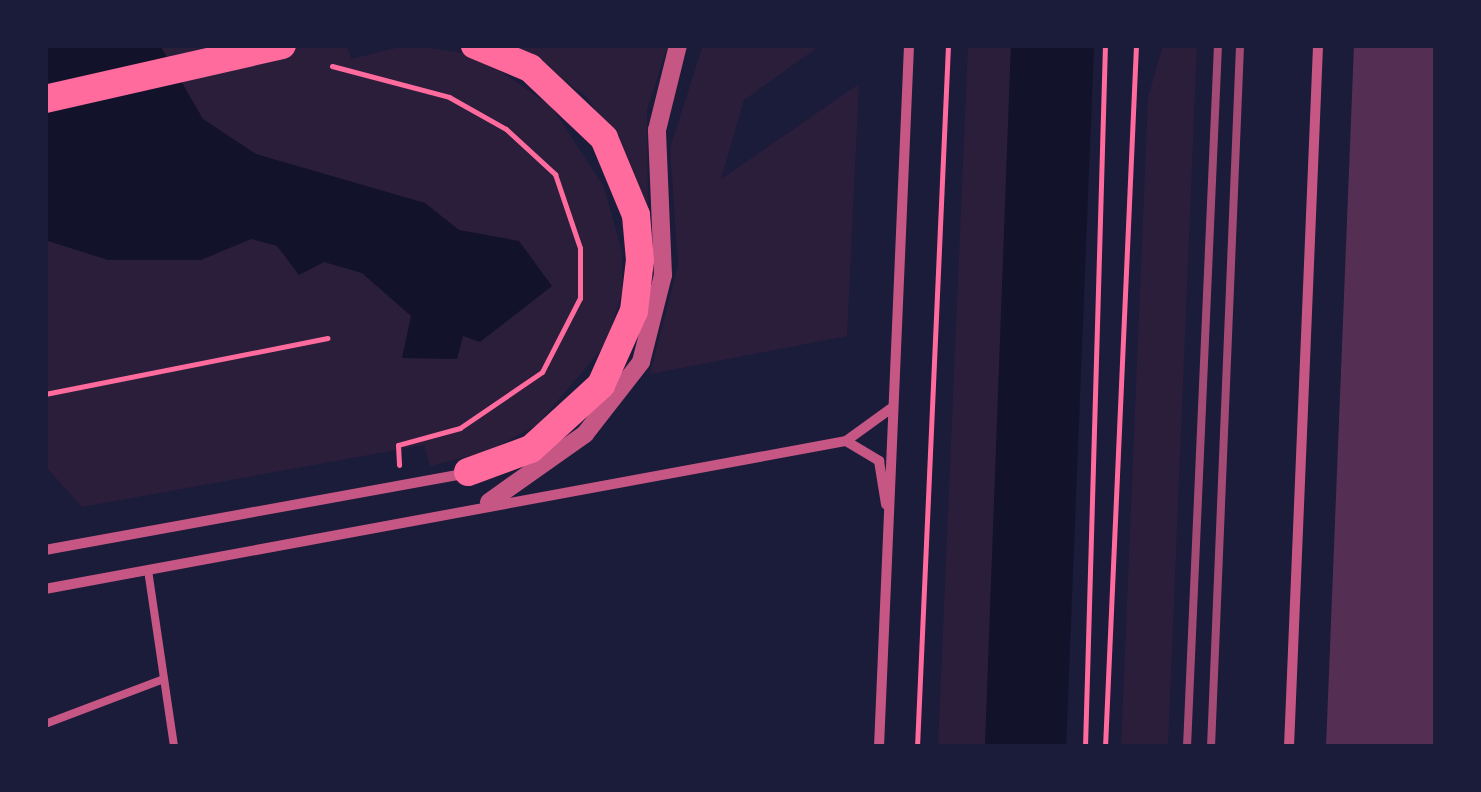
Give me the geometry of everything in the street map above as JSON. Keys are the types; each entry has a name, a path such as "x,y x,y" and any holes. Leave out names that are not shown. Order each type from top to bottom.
{"highway":[{"path":"45,99 282,45"},
{"path":"468,472 530,449 601,385 634,311 640,260 636,215 604,138 530,68 475,45"}],"street":[{"path":"489,502 584,434 641,362 663,274 657,130 678,45"},
{"path":"879,747 909,45"},
{"path":"1289,747 1318,45"},
{"path":"45,589 489,502 846,441 893,407"},
{"path":"846,441 878,461 888,535"},
{"path":"45,550 401,488 468,472"}],"lane":[{"path":"148,570 174,747"},
{"path":"45,724 164,679"}],"path":[{"path":"917,747 948,45"},
{"path":"1085,747 1105,45"},
{"path":"1105,747 1134,47"},
{"path":"332,66 449,97 506,129 555,174 580,248 580,298 542,372 506,405 398,445 401,488"},
{"path":"45,394 328,338"}],"shaded area":[{"path":"45,45 347,45 351,59 408,45 477,55 551,106 604,187 622,252 622,293 606,344 537,425 489,451 430,466 424,445 82,507 45,466"},
{"path":"45,45 160,45 203,119 256,154 425,203 459,230 519,241 552,286 480,342 463,336 457,359 402,358 411,316 362,273 324,262 299,275 277,246 251,239 201,260 108,260 45,240"},
{"path":"511,45 668,45 647,110 648,214 628,158 586,96"},
{"path":"703,45 821,45 744,100 721,179 859,84 847,336 650,374 678,265 670,148"},
{"path":"968,45 1011,45 985,747 938,747"},
{"path":"1011,45 1094,45 1066,747 985,747"},
{"path":"1163,45 1197,45 1168,747 1121,747 1148,97"}],"building":[{"path":"1354,45 1436,45 1436,747 1326,747"}],"railway":[{"path":"1187,747 1218,45"},
{"path":"1211,747 1240,45"}]}
